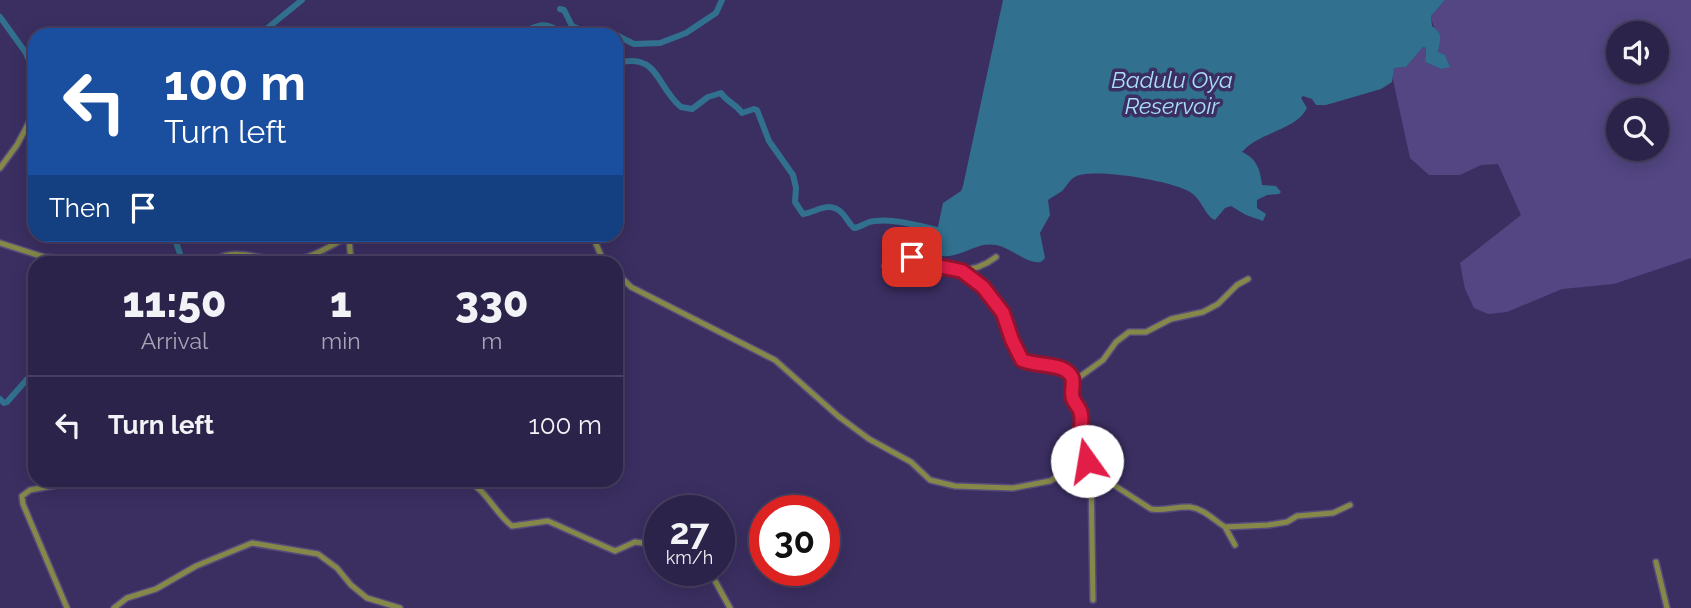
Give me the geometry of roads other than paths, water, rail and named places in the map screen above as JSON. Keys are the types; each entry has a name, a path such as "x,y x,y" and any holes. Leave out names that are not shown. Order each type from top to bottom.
{"street":[{"path":"0,168 28,124"},
{"path":"309,256 339,242"},
{"path":"0,243 41,256"},
{"path":"223,256 243,253 257,256"},
{"path":"885,266 897,279 906,254 929,264 962,271 972,270 996,257"},
{"path":"962,271 998,303 1022,360 1035,365 1061,368 1070,373 1074,381 1073,398 1082,415 1079,446 1091,472 1093,600"},
{"path":"623,279 631,287 775,359 838,416 869,439 911,462 930,480 955,486 1013,488 1050,481 1076,466 1091,472 1151,509 1192,508 1201,511 1224,527 1235,545"},
{"path":"1074,381 1103,360 1115,342 1129,332 1146,332 1161,322 1212,308 1237,285 1248,279"},
{"path":"49,487 30,491 22,496 23,504 67,608"},
{"path":"476,487 484,492 504,520 512,526 548,521 615,551 635,542 644,543"},
{"path":"1224,527 1287,522 1297,516 1333,513 1350,505"},
{"path":"114,608 127,598 156,589 196,566 252,543 318,554 337,568 351,586 367,598 400,608"},
{"path":"1656,562 1667,608"},
{"path":"718,586 730,608"}],"water":[{"name":"Badulu Oya Reservoir","path":"1003,0 1445,0 1431,16 1432,26 1440,35 1438,52 1445,55 1450,67 1441,69 1425,62 1426,48 1423,47 1406,67 1394,68 1392,82 1381,89 1326,105 1316,105 1312,99 1303,96 1301,98 1307,108 1302,115 1287,126 1249,145 1242,152 1257,165 1262,185 1276,186 1281,192 1257,200 1257,208 1266,214 1263,221 1231,206 1225,208 1215,220 1194,195 1181,188 1134,177 1087,174 1074,177 1062,191 1048,200 1050,215 1040,233 1045,258 1041,262 1030,261 990,244 951,256 932,255 943,203 961,191 963,186"}],"waterway":[{"path":"268,28 302,0"},
{"path":"623,38 634,44 660,43 686,33 716,13 722,0"},
{"path":"560,9 564,10 572,26 576,28"},
{"path":"0,17 28,58"},
{"path":"533,28 545,25 553,28"},
{"path":"623,62 641,62 649,66 681,107 692,109 708,97 721,93 742,113 757,110 769,141 793,175 795,202 803,214 832,207 842,213 854,228 872,221 883,221 937,230"},
{"path":"176,242 181,256"},
{"path":"0,399 4,403 7,402 28,378"}]}
